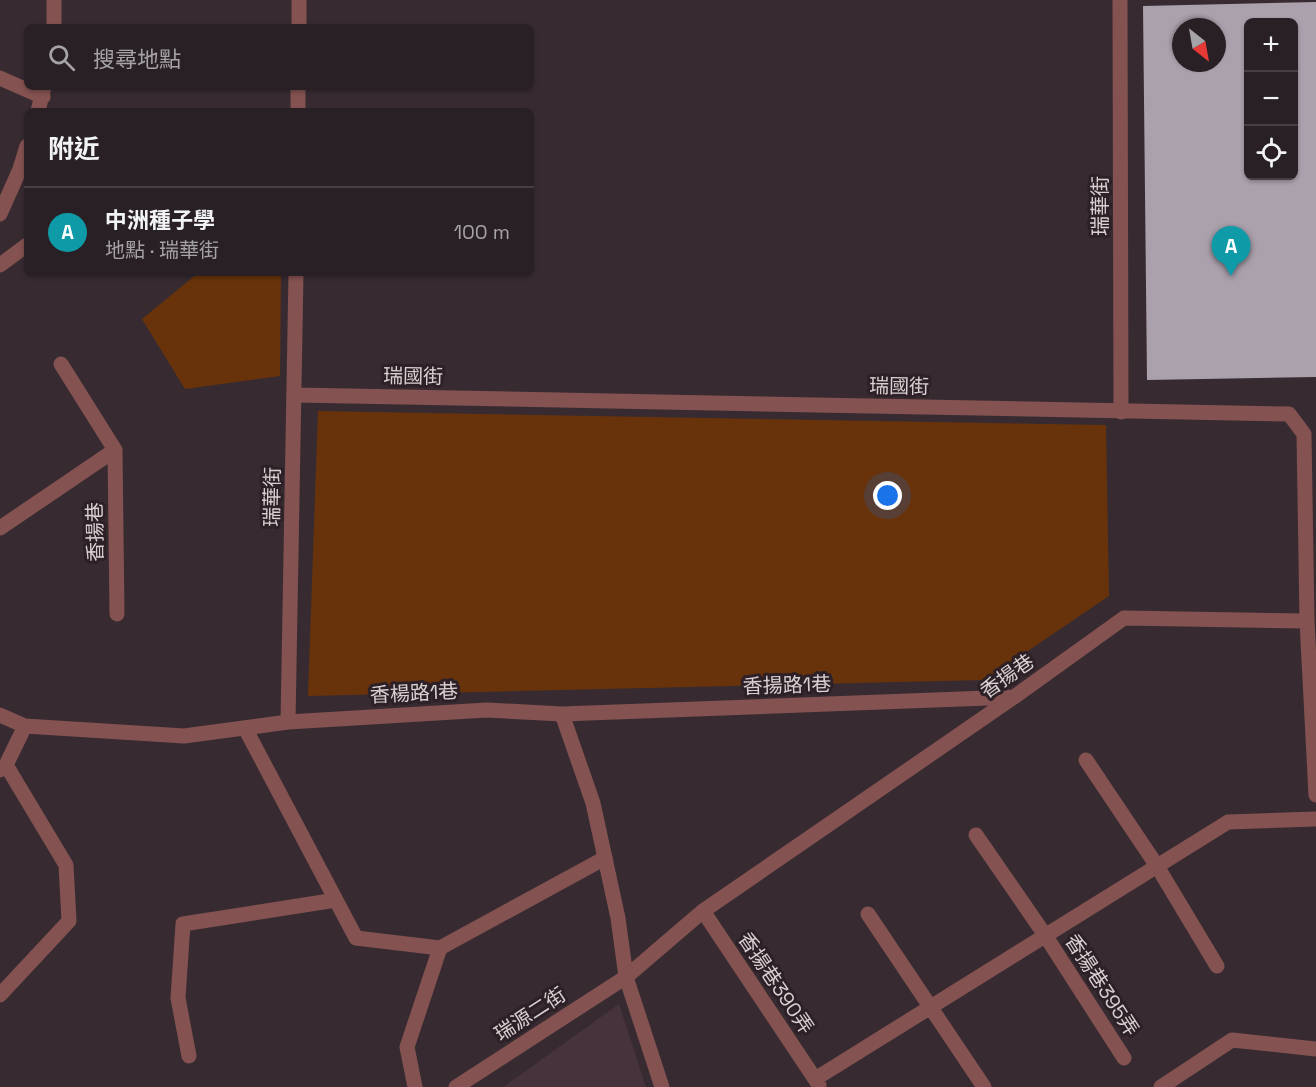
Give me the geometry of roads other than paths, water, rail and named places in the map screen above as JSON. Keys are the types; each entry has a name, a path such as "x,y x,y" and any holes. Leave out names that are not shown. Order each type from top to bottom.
{"street":[{"path":"54,0 54,24"},
{"path":"299,0 299,24"},
{"name":"瑞華街","path":"1120,0 1121,412"},
{"path":"0,78 24,89"},
{"path":"25,90 42,98"},
{"path":"298,90 298,108"},
{"path":"0,214 24,155"},
{"path":"0,265 24,247"},
{"name":"瑞華街","path":"288,722 296,276"},
{"path":"61,364 115,450"},
{"name":"瑞國街","path":"295,395 1289,414 1304,434 1307,621"},
{"name":"香揚巷","path":"0,528 115,450"},
{"name":"香揚巷","path":"115,450 117,614"},
{"name":"香揚巷","path":"626,977 703,911 1014,698 1124,618 1307,621"},
{"path":"1307,621 1316,795"},
{"name":"香揚路1巷","path":"562,714 1014,698"},
{"name":"香楊路1巷","path":"0,715 25,726 184,736 288,722 487,710 562,714"},
{"path":"562,714 593,803 618,918 626,977 662,1087"},
{"path":"0,995 69,921 66,866 3,768 25,726"},
{"path":"245,728 356,938 440,948 605,858"},
{"path":"1086,760 1157,866 1217,966"},
{"path":"818,1083 930,1007 1228,822 1316,819"},
{"name":"香揚巷395弄","path":"976,835 1045,935 1124,1058"},
{"path":"189,1056 178,998 183,924 336,900"},
{"name":"香揚巷390弄","path":"703,911 818,1083"},
{"path":"868,914 984,1087"},
{"path":"415,1087 407,1047 440,948"},
{"name":"瑞源二街","path":"456,1087 626,977"},
{"path":"1161,1087 1232,1040 1316,1049"}],"place":[{"name":"中洲種子學","path":"1231,276"}]}
